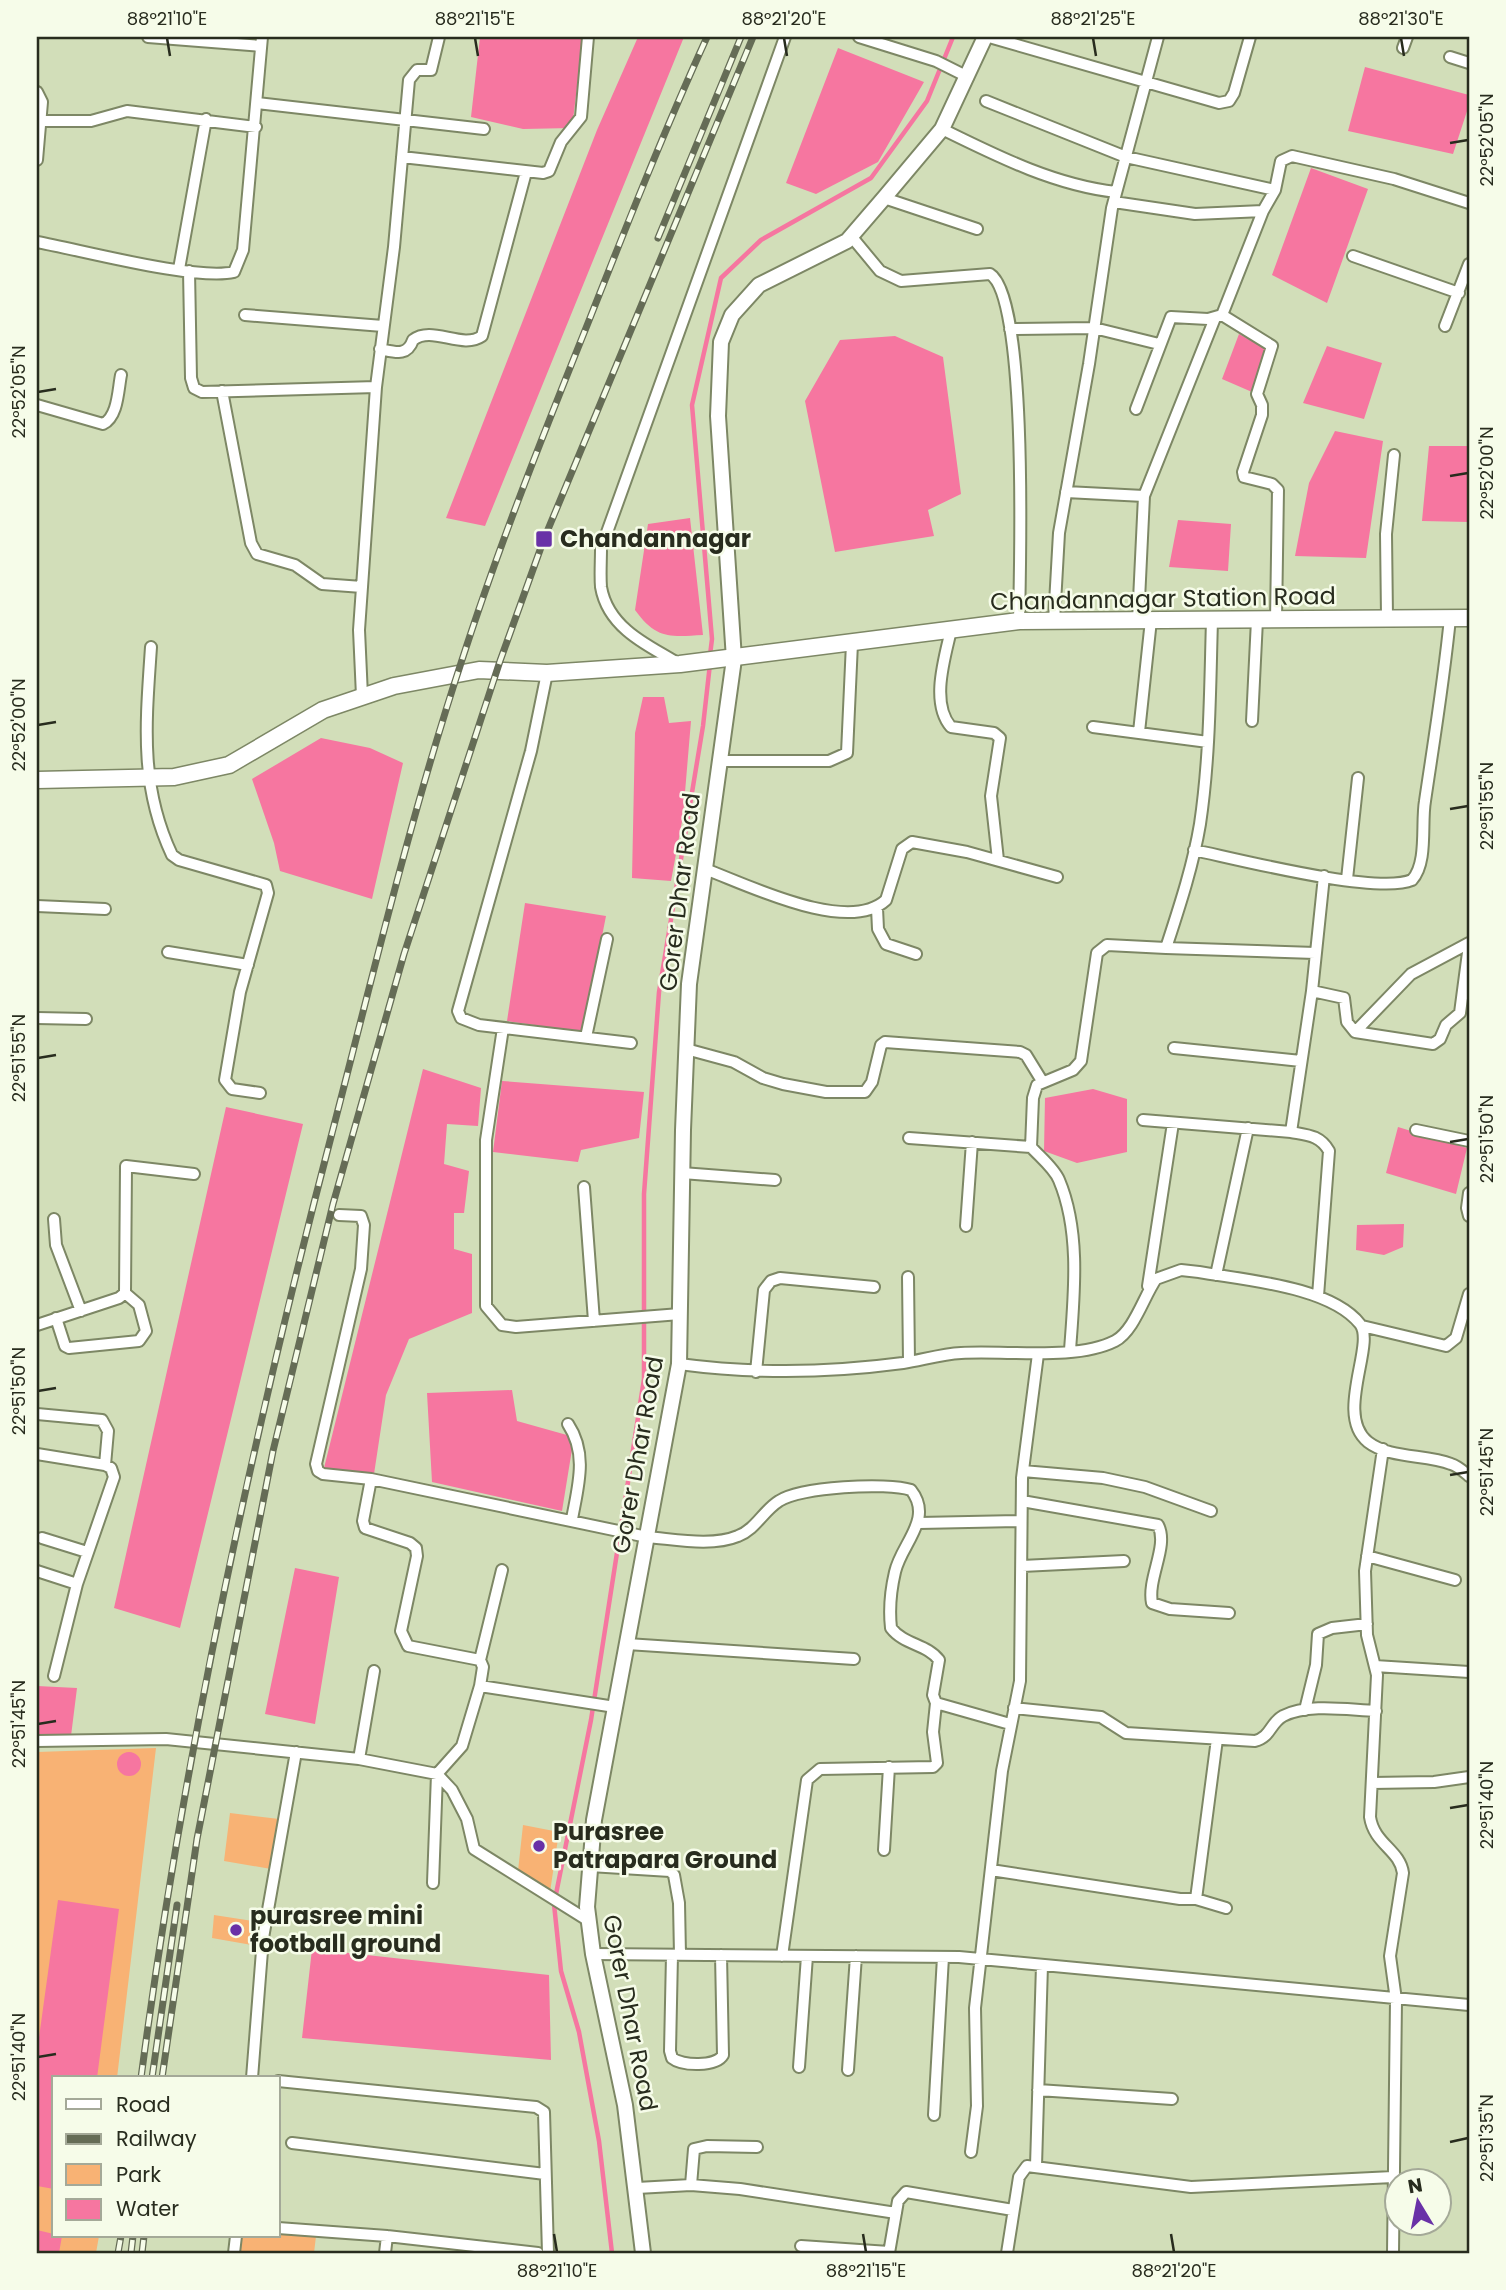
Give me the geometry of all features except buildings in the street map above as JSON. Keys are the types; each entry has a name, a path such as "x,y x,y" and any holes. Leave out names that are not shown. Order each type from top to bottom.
{"main road":[{"name":"Chandannagar Station Road","path":"37,780 174,777 229,765 323,709 394,686 479,670 547,673 703,662 1019,621 1469,618"}],"street":[{"path":"37,242 184,270 225,274 234,272 239,265 256,127 262,41 148,37"},
{"path":"362,696 359,630 376,387 409,80 417,70 430,70 439,37"},
{"path":"402,157 526,172 549,171 561,142 578,123 589,37"},
{"path":"680,664 631,636 612,614 601,588 601,549 785,37"},
{"path":"859,37 936,61 968,77"},
{"path":"1019,621 1020,448 1010,329 998,279 990,274 901,281 880,271 851,236 942,129 987,37 1219,103 1229,101 1250,37"},
{"path":"1054,621 1059,533 1115,197 1148,83 1158,37"},
{"path":"1403,48 1407,37"},
{"path":"1450,57 1469,64"},
{"path":"37,92 43,102 37,160"},
{"path":"986,101 1126,157 1275,190"},
{"path":"257,103 484,129"},
{"path":"42,121 91,121 127,111 256,127"},
{"path":"206,119 184,270 191,378 194,388 201,392 376,387"},
{"path":"942,129 1020,166 1115,197 1195,214 1263,211"},
{"path":"1139,732 1144,620 1144,496 1263,211 1275,190 1281,160 1292,156 1394,179 1469,203"},
{"path":"380,349 405,352 410,349 413,340 422,335 470,341 481,336 526,172"},
{"path":"884,198 977,229"},
{"name":"Gorer Dhar Road","path":"643,2253 625,2105 593,1954 589,1921 590,1866 594,1820 679,1364 689,984 720,761 727,659 718,416 721,342 732,315 759,285 851,236"},
{"path":"1353,256 1459,293"},
{"path":"1445,326 1469,264"},
{"path":"245,315 383,326"},
{"path":"1136,409 1171,317 1219,316 1272,346 1257,394 1262,405 1262,415 1243,472 1244,477 1272,484 1278,490 1276,620"},
{"path":"1010,329 1094,328 1159,344"},
{"path":"37,405 103,424 110,421 114,412 121,375"},
{"path":"222,391 251,543 257,554 295,565 322,584 362,587"},
{"path":"1387,617 1386,534 1394,455"},
{"path":"1066,492 1144,496"},
{"path":"1194,850 1324,876 1393,885 1412,880 1416,875 1424,804 1443,693 1450,618"},
{"path":"1166,948 1200,826 1208,742 1212,620"},
{"path":"1252,721 1257,620"},
{"path":"951,630 942,684 947,722 951,727 994,733 1000,737 991,796 998,860"},
{"path":"720,761 829,761 846,753 852,643"},
{"path":"151,647 146,713 147,778 172,855 179,860 266,885 268,893 233,1020 225,1080 232,1089 260,1093"},
{"path":"547,673 531,751 458,1011 461,1018 469,1022 631,1043"},
{"path":"1093,727 1208,742"},
{"path":"1347,879 1359,778"},
{"path":"705,869 814,907 848,913 866,912 877,908 886,900 906,844 918,842 1057,877"},
{"path":"1291,1132 1312,991 1324,876"},
{"path":"37,906 105,909"},
{"path":"877,908 878,929 886,944 916,954"},
{"path":"586,1037 607,939"},
{"path":"1312,991 1344,998 1347,1022 1355,1032 1425,1043 1437,1042 1446,1026 1460,1013 1469,944"},
{"path":"1355,1032 1411,975 1469,944"},
{"path":"1031,1147 1033,1098 1037,1085 1073,1070 1081,1061 1097,953 1101,948 1107,945 1315,953"},
{"path":"168,952 248,965"},
{"path":"37,1018 86,1019"},
{"path":"503,1028 487,1128 486,1306 502,1325 680,1314"},
{"path":"686,1049 734,1062 764,1078 826,1092 865,1092 872,1083 881,1045 885,1042 1020,1052 1026,1055 1042,1081"},
{"path":"1174,1048 1301,1061"},
{"path":"1143,1120 1291,1132 1312,1136 1324,1142 1329,1151 1318,1296"},
{"path":"1148,1291 1173,1122"},
{"path":"1216,1275 1248,1128"},
{"path":"1416,1130 1469,1141"},
{"path":"909,1138 1031,1147 1058,1177 1067,1206 1073,1248 1070,1350"},
{"path":"966,1226 972,1142"},
{"path":"57,1318 65,1346 69,1348 139,1341 146,1331 141,1308 125,1293 126,1166 194,1174"},
{"path":"682,1173 775,1180"},
{"path":"584,1186 594,1321"},
{"path":"1469,1193 1466,1208 1469,1216"},
{"path":"339,1215 361,1216 364,1224 361,1269 316,1464 323,1475 371,1479 572,1519 647,1537 692,1540 737,1537 751,1529 775,1503 785,1497 870,1487 911,1490 917,1498 919,1524 901,1554 895,1572 890,1617 891,1628 899,1638 934,1652 939,1660 933,1695 936,1703 933,1732 937,1763 933,1767 820,1769 807,1780 782,1956"},
{"path":"54,1219 56,1245 81,1311"},
{"path":"679,1364 756,1372 909,1362 959,1353 1038,1354 1070,1350 1115,1341 1125,1334 1156,1279 1181,1270 1318,1296 1347,1311 1362,1326 1446,1346 1456,1338 1469,1294"},
{"path":"908,1277 909,1362"},
{"path":"756,1372 764,1290 771,1281 779,1278 874,1287"},
{"path":"37,1325 125,1293"},
{"path":"1362,1326 1364,1338 1354,1392 1359,1429 1368,1442 1452,1464 1469,1476"},
{"path":"971,2152 977,2106 975,2008 1010,1724 1022,1654 1023,1471 1038,1354"},
{"path":"37,1414 102,1420 108,1431 105,1465"},
{"path":"568,1424 578,1442 581,1468 572,1519"},
{"path":"1383,1448 1367,1556 1367,1624 1375,1666 1372,1829 1377,1838 1402,1863 1403,1873 1390,1956 1395,2000 1393,2168"},
{"path":"37,1454 105,1465 111,1468 114,1477 77,1584 54,1676"},
{"path":"1023,1471 1102,1478 1145,1487 1211,1511"},
{"path":"371,1479 363,1521 365,1528 410,1543 416,1548 417,1556 401,1631 403,1640 408,1646 480,1660"},
{"path":"1022,1501 1158,1525 1162,1537 1154,1569 1152,1603 1170,1609 1229,1613"},
{"path":"919,1524 1021,1521"},
{"path":"42,1538 88,1552"},
{"path":"1367,1556 1455,1580"},
{"path":"1022,1566 1124,1562"},
{"path":"433,1883 438,1774 463,1746 480,1686 484,1667 480,1660 502,1570"},
{"path":"37,1571 77,1584"},
{"path":"1305,1710 1316,1665 1318,1634 1332,1628 1367,1624"},
{"path":"627,1644 854,1659"},
{"path":"1375,1666 1469,1672"},
{"path":"359,1759 374,1671"},
{"path":"480,1686 615,1707"},
{"path":"936,1703 1010,1724"},
{"path":"1014,1708 1101,1717 1126,1733 1217,1739 1263,1739 1277,1721 1305,1710 1376,1711"},
{"path":"37,1741 166,1739 359,1759 438,1774 452,1790 467,1819 474,1849 589,1921"},
{"path":"1196,1899 1217,1739"},
{"path":"252,2076 262,1938 296,1752"},
{"path":"884,1850 889,1767"},
{"path":"1372,1783 1434,1782 1469,1777"},
{"path":"590,1866 670,1871 674,1875 679,1903 671,2058 683,2063 714,2062 723,2055 721,1955"},
{"path":"991,1870 1180,1899 1196,1899 1226,1908"},
{"path":"593,1954 981,1959 1469,2005"},
{"path":"799,2067 807,1956"},
{"path":"848,2070 856,1956"},
{"path":"934,2115 943,1957"},
{"path":"1036,2166 1042,1965"},
{"path":"280,2081 536,2107 544,2112 547,2124 545,2174 548,2253"},
{"path":"1038,2090 1172,2099"},
{"path":"292,2143 545,2174"},
{"path":"691,2185 694,2149 707,2146 757,2147"},
{"path":"1007,2253 1022,2169 1036,2166 1191,2187 1384,2177"},
{"path":"637,2188 691,2185 740,2189 896,2213"},
{"path":"801,2246 889,2252 898,2201 906,2192 1013,2210"},
{"path":"280,2228 387,2236 538,2253"},
{"path":"385,2253 387,2236"}],"green space":[{"path":"156,1748 117,2076 52,2076 52,2238 99,2238 96,2253 37,2253 37,1752"},
{"path":"230,1813 279,1819 271,1869 224,1861"},
{"name":"Purasree Patrapara Ground","path":"523,1825 559,1832 550,1892 518,1871"},
{"name":"purasree mini football ground","path":"214,1915 260,1922 257,1946 212,1938"},
{"path":"280,2232 316,2236 314,2253 238,2253 240,2238 280,2238"}],"water":[{"path":"480,37 583,37 572,128 523,129 471,117"},
{"path":"638,37 684,37 485,526 446,518 597,130"},
{"path":"838,48 924,82 878,162 816,194 786,183"},
{"path":"1365,67 1469,95 1469,105 1453,154 1348,131"},
{"path":"1311,168 1368,189 1327,303 1272,275"},
{"path":"1239,334 1269,350 1252,392 1222,379"},
{"path":"895,336 943,357 961,494 928,510 934,536 835,552 805,401 840,340"},
{"path":"1327,346 1382,363 1364,419 1303,403"},
{"path":"1335,431 1383,441 1366,558 1295,556 1309,483"},
{"path":"1429,446 1469,446 1469,522 1422,521"},
{"path":"690,518 703,635 672,636 657,631 635,610 648,524"},
{"path":"1178,520 1231,524 1228,571 1169,567"},
{"path":"643,697 664,697 669,723 691,721 683,816 671,881 632,878 635,733"},
{"path":"321,738 370,748 403,763 372,899 280,871 274,843 252,779"},
{"path":"525,903 606,916 583,1032 507,1021"},
{"path":"423,1069 481,1088 478,1126 447,1124 444,1164 469,1171 464,1213 454,1213 454,1249 472,1254 472,1313 409,1339 386,1395 374,1474 324,1468"},
{"path":"502,1081 644,1092 639,1138 581,1150 578,1162 493,1152"},
{"path":"1093,1089 1127,1099 1127,1152 1077,1163 1044,1151 1045,1098"},
{"path":"226,1107 303,1124 180,1628 114,1608"},
{"path":"1398,1127 1467,1148 1456,1194 1386,1173"},
{"path":"1404,1224 1403,1247 1384,1255 1356,1250 1357,1225"},
{"path":"512,1390 517,1421 574,1437 562,1511 432,1482 427,1393"},
{"path":"295,1568 339,1577 315,1724 265,1714"},
{"path":"37,1686 77,1688 71,1736 37,1736"},
{"path":"129,1752 137,1756 141,1764 137,1772 129,1776 121,1772 117,1764 121,1756"},
{"path":"58,1900 119,1909 97,2076 52,2076 52,2189 37,2186 37,2052"},
{"path":"312,1949 549,1975 551,2060 302,2038"},
{"path":"37,2230 52,2234 52,2238 62,2238 59,2253 37,2253"}],"waterway":[{"path":"710,655 712,639 692,405 721,278 761,240 871,178 927,101 953,37"},
{"path":"612,2253 599,2141 579,2032 561,1971 554,1904 591,1720 644,1379 644,1194 659,992 703,726 710,664"}],"railway":[{"path":"141,2076 177,1840 246,1487 301,1253 408,839 442,721 506,534 631,215 707,37"},
{"path":"658,238 741,37"},
{"path":"162,2076 197,1839 273,1451 333,1204 404,954 500,661 544,539 753,37"},
{"path":"152,2076 177,1905"},
{"path":"118,2253 121,2238"},
{"path":"131,2253 133,2238"},
{"path":"142,2253 144,2238"}],"place":[{"name":"Chandannagar","path":"544,539"},
{"name":"Purasree Patrapara Ground","path":"539,1846"},
{"name":"purasree mini football ground","path":"236,1930"}]}
